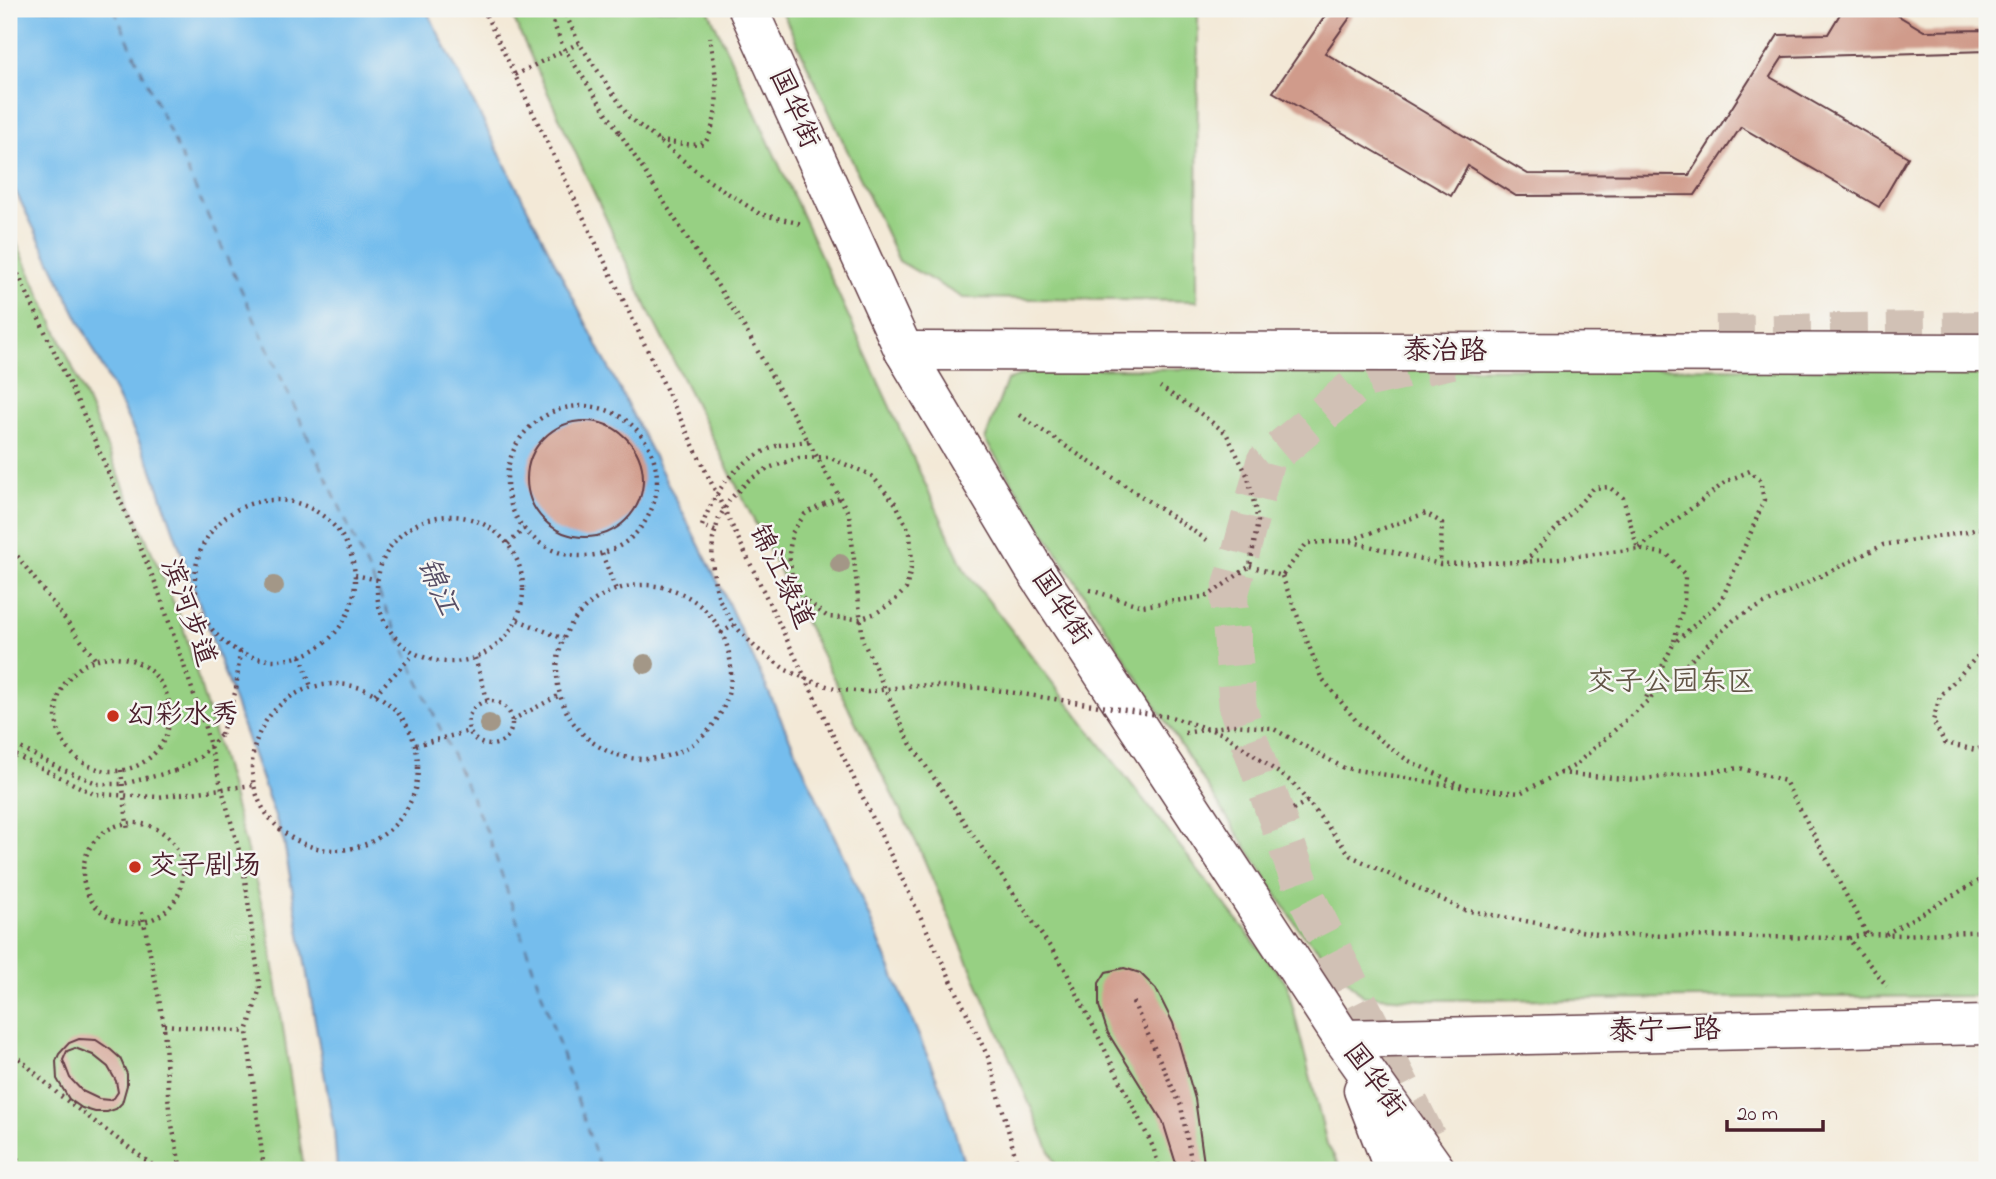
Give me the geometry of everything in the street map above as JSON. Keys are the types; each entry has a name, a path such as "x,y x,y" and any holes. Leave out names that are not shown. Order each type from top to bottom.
{"street":[{"name":"国华街","path":"748,9 904,351 1033,567 1343,1039 1436,1170"},
{"name":"泰治路","path":"904,351 1987,353"},
{"name":"泰宁一路","path":"1343,1039 1987,1025"},
{"path":"1343,1039 1394,1170"}],"path":[{"name":"锦江绿道","path":"483,9 989,1059 1019,1170"},
{"path":"548,9 563,47 743,325 849,514 863,641 910,743 1064,967 1153,1147 1160,1170"},
{"path":"563,9 579,43 629,117 706,179 760,214 802,224"},
{"path":"658,141 693,145 705,143 713,131 717,88 710,37"},
{"path":"515,75 579,43"},
{"name":"滨河步道","path":"9,255 83,413 157,587 204,724 243,865 260,988 247,1032 264,1170"},
{"path":"1089,590 1142,606 1208,596 1250,566 1258,521 1248,477 1226,433 1154,383"},
{"path":"570,406 596,407 621,416 640,433 653,456 658,482 653,507 642,528 624,545 602,554 578,557 554,552 533,540 517,522 508,500 505,476 511,453 525,430 545,414 570,406"},
{"path":"1019,415 1207,540"},
{"path":"715,531 702,526 724,482 740,466 763,451 779,445 809,440"},
{"path":"840,498 824,503 805,514 792,533 789,554 792,577 803,598 828,617 859,619 892,603 906,589 912,564 910,533 896,504 871,475 828,457 799,458 768,468 748,480 731,498 719,519 713,539 715,584 719,599 734,625 755,647 786,670 816,683 842,690 868,692 914,685 983,688 1171,716 1224,734 1293,783 1351,856 1464,910 1603,935 1848,938 1867,934 1987,931"},
{"path":"1638,550 1727,481 1750,471 1760,480 1765,500 1721,601 1672,645"},
{"path":"1525,562 1594,488 1609,487 1623,498 1638,550"},
{"path":"285,500 312,508 334,525 349,548 355,575 352,603 341,625 323,644 301,656 275,660 250,656 228,645 210,627 198,604 194,579 198,554 211,530 232,512 257,501 285,500"},
{"path":"1349,541 1426,513 1442,523 1440,564"},
{"path":"451,515 475,520 497,531 508,544 523,572 524,596 518,620 504,640 485,655 462,662 437,662 414,653 395,639 382,618 376,595 379,571 388,548 405,530 427,519 451,515"},
{"path":"1174,735 1233,725 1272,728 1344,768 1467,788 1520,793 1574,766 1736,618 1883,545 1967,532 1987,526"},
{"path":"508,544 524,529"},
{"path":"1282,576 1307,543 1349,541 1440,564 1525,562 1638,550 1667,554 1685,575 1684,603 1672,645 1641,707"},
{"path":"9,545 95,659"},
{"path":"602,554 617,590"},
{"path":"1250,566 1282,576"},
{"path":"355,575 378,580"},
{"path":"1282,576 1321,677 1358,723 1407,760 1467,788"},
{"path":"639,585 668,588 695,601 715,621 721,633 728,648 732,677 725,706 710,730 688,747 662,758 633,759 606,751 583,735 566,712 557,685 557,657 567,631 585,608 610,592 639,585"},
{"path":"518,620 564,639"},
{"path":"721,633 734,625"},
{"path":"1987,646 1940,696 1933,721 1945,743 1976,750 1987,745"},
{"path":"9,742 59,768 99,784 123,784 175,771 200,757 221,735 236,690 240,651"},
{"path":"374,694 414,653"},
{"path":"114,656 133,659 150,669 163,683 170,701 171,720 165,738 154,754 139,765 121,770 103,770 85,764 71,752 61,736 56,718 57,700 65,683 78,668 95,659 114,656"},
{"path":"301,656 311,687"},
{"path":"475,658 488,702"},
{"path":"338,683 364,688 374,694 387,702 405,721 416,745 419,771 413,797 400,820 378,839 351,849 322,849 295,840 272,822 257,798 254,785 251,770 254,741 268,715 287,697 311,687 338,683"},
{"path":"512,720 560,695"},
{"path":"488,702 501,704 510,713 512,720 510,734 492,745 478,742 468,724 471,712 481,703 488,702"},
{"path":"416,745 470,731"},
{"path":"9,752 94,794 158,797 254,785"},
{"path":"1559,773 1635,780 1740,768 1785,780 1867,934"},
{"path":"121,770 128,832"},
{"path":"1293,809 1308,801"},
{"path":"128,823 152,826 167,835 177,849 183,865 182,882 176,898 166,911 137,923 120,922 105,915 93,904 85,891 82,874 84,859 91,844 103,831 128,823"},
{"path":"1885,935 1987,876"},
{"path":"142,912 164,1025 169,1110 181,1170"},
{"path":"1848,938 1887,986"},
{"path":"1133,1002 1181,1106 1193,1170"},
{"path":"164,1025 247,1032"},
{"path":"9,1049 58,1094 159,1170"},
{"path":"9,1124 20,1170"}],"green space":[{"path":"509,9 708,9 964,569 1287,984 1327,1144 1342,1170 1058,1170 920,850 651,316"},
{"path":"781,9 1198,9 1197,301 963,298 899,261"},
{"path":"9,226 181,620 268,927 304,1170 9,1170"},
{"name":"交子公园东区","path":"1987,368 1987,996 1425,1000 1363,996 1300,931 985,440 1007,380 1037,369"}],"water":[{"name":"锦江","path":"9,9 426,9 724,594 846,862 945,1098 966,1170 337,1170 334,1130 284,842 150,464 9,178"}],"building":[{"path":"1330,9 1356,9 1325,53 1528,174 1689,175 1778,35 1828,34 1843,9 1887,9 1924,31 1987,30 1987,51 1783,57 1770,77 1908,157 1879,207 1741,127 1695,195 1516,196 1468,166 1451,196 1273,92"},
{"path":"585,421 607,426 626,438 638,457 643,479 638,501 626,520 607,532 585,537 563,532 544,520 532,501 527,479 532,457 544,438 563,426"},
{"path":"1124,968 1140,973 1156,989 1173,1023 1195,1099 1205,1170 1178,1170 1163,1122 1108,1033 1099,1006 1099,983 1106,972"},
{"path":"79,1039 96,1040 120,1058 127,1074 127,1085 122,1103 116,1109 95,1112 82,1108 69,1099 57,1079 56,1061 69,1043","holes":["75,1048 93,1055 108,1067 116,1081 118,1092 114,1098 99,1099 82,1091 70,1078 63,1060 67,1051"]}],"ferry route":[{"path":"114,9 488,834 601,1170"}],"tunnel":[{"path":"1716,334 1987,330"},
{"path":"1427,1138 1303,891 1238,709 1229,597 1265,462 1364,379 1452,360"}],"place":[{"name":"幻彩水秀","path":"113,716"},
{"name":"交子剧场","path":"135,867"}]}
